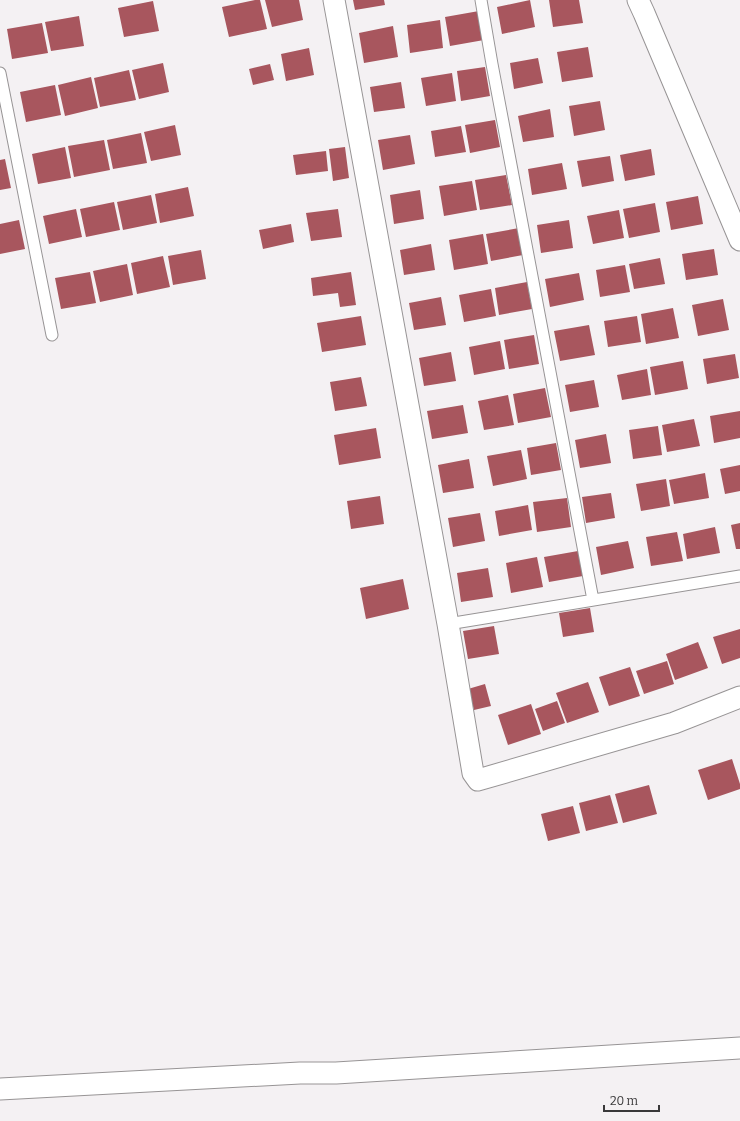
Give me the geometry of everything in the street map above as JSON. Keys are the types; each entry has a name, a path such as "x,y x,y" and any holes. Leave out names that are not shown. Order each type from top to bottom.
{"street":[{"path":"334,0 448,624 473,773 478,780 674,723 740,697"},
{"path":"638,0 740,240"},
{"path":"0,1089 300,1073 336,1073 740,1048"}],"lane":[{"path":"481,0 493,72 593,600"},
{"path":"0,73 52,335"},
{"path":"448,624 740,576"}],"building":[{"path":"260,0 267,29 229,37 222,7"},
{"path":"265,0 299,0 303,20 272,27"},
{"path":"353,0 384,0 385,5 355,10"},
{"path":"530,0 535,27 502,34 497,7"},
{"path":"549,0 579,0 583,23 553,27"},
{"path":"153,1 159,31 124,37 118,8"},
{"path":"479,11 484,40 450,46 445,17"},
{"path":"79,16 84,46 51,51 45,22"},
{"path":"440,20 443,48 410,53 407,25"},
{"path":"42,23 48,53 12,59 7,29"},
{"path":"393,26 398,57 364,63 359,33"},
{"path":"588,47 593,77 562,82 557,52"},
{"path":"309,48 314,75 286,81 281,54"},
{"path":"538,58 543,83 514,89 510,63"},
{"path":"163,63 169,92 139,99 132,70"},
{"path":"270,64 274,80 253,85 249,69"},
{"path":"485,67 490,96 461,101 457,71"},
{"path":"129,70 136,100 100,107 94,78"},
{"path":"452,73 456,101 426,106 421,78"},
{"path":"91,77 98,108 65,116 58,85"},
{"path":"401,82 405,108 374,112 370,87"},
{"path":"55,85 61,115 26,122 20,92"},
{"path":"600,101 605,130 574,136 569,106"},
{"path":"550,109 554,137 523,142 518,116"},
{"path":"495,120 500,147 470,153 465,125"},
{"path":"175,125 181,155 151,161 144,132"},
{"path":"461,126 466,152 435,157 431,131"},
{"path":"141,133 147,163 113,169 107,140"},
{"path":"410,135 415,164 383,170 378,140"},
{"path":"104,140 110,170 74,177 68,146"},
{"path":"65,147 71,178 38,184 32,154"},
{"path":"345,147 349,178 333,181 329,149"},
{"path":"651,149 655,175 625,181 620,155"},
{"path":"326,151 328,171 296,175 293,155"},
{"path":"610,156 614,181 582,187 577,161"},
{"path":"5,159 11,188 0,190 0,160"},
{"path":"562,163 567,189 532,195 528,169"},
{"path":"506,175 512,205 480,210 475,180"},
{"path":"472,181 477,210 444,216 439,186"},
{"path":"188,187 194,216 160,223 155,194"},
{"path":"420,190 424,219 394,224 390,195"},
{"path":"151,195 157,223 123,230 117,202"},
{"path":"698,196 703,224 671,230 666,202"},
{"path":"114,202 120,230 86,237 80,209"},
{"path":"655,203 660,232 629,238 623,209"},
{"path":"76,209 82,237 49,244 43,216"},
{"path":"338,209 342,237 311,241 306,213"},
{"path":"619,210 624,238 593,244 587,216"},
{"path":"19,220 25,249 0,254 0,224"},
{"path":"569,220 573,248 541,253 537,225"},
{"path":"291,224 294,242 263,249 259,230"},
{"path":"519,228 523,255 491,261 486,234"},
{"path":"483,234 488,264 454,270 449,240"},
{"path":"431,244 435,270 404,275 400,250"},
{"path":"714,249 718,275 686,280 682,254"},
{"path":"201,250 206,279 173,285 168,256"},
{"path":"163,256 170,287 137,294 131,263"},
{"path":"660,258 665,284 634,289 629,264"},
{"path":"127,264 133,295 100,302 93,271"},
{"path":"625,265 630,292 600,297 596,270"},
{"path":"90,272 96,303 61,309 55,278"},
{"path":"351,272 356,305 340,307 338,293 313,296 311,278"},
{"path":"579,273 584,300 550,307 545,279"},
{"path":"527,282 532,309 499,315 495,288"},
{"path":"491,289 496,316 464,322 459,295"},
{"path":"441,297 446,325 414,330 409,303"},
{"path":"723,299 729,330 698,336 692,305"},
{"path":"673,308 679,338 646,344 641,314"},
{"path":"361,316 366,345 322,352 317,323"},
{"path":"637,316 641,342 608,347 604,321"},
{"path":"589,325 595,355 560,361 554,331"},
{"path":"534,335 539,364 509,369 504,340"},
{"path":"500,341 505,369 474,375 469,347"},
{"path":"451,352 456,381 424,386 419,358"},
{"path":"735,354 739,378 707,384 703,359"},
{"path":"683,361 688,389 655,395 650,367"},
{"path":"647,369 651,395 622,400 617,375"},
{"path":"361,377 367,406 335,411 330,382"},
{"path":"594,380 599,407 570,412 565,385"},
{"path":"545,388 551,417 518,423 513,394"},
{"path":"508,395 514,425 484,430 478,401"},
{"path":"463,405 468,433 432,439 427,411"},
{"path":"740,411 740,438 714,443 710,416"},
{"path":"694,419 700,446 667,452 662,425"},
{"path":"658,426 662,455 633,459 629,430"},
{"path":"376,428 381,458 339,465 334,435"},
{"path":"606,434 611,463 580,468 575,440"},
{"path":"556,443 561,470 531,475 527,448"},
{"path":"521,450 527,479 493,486 487,456"},
{"path":"469,459 474,488 443,493 438,465"},
{"path":"740,465 740,491 725,494 720,469"},
{"path":"705,473 709,498 674,504 669,480"},
{"path":"666,479 670,506 641,511 636,484"},
{"path":"611,493 615,518 586,523 582,497"},
{"path":"380,496 384,524 351,529 347,501"},
{"path":"567,498 571,527 537,532 533,502"},
{"path":"528,505 532,530 499,536 495,511"},
{"path":"480,513 485,541 453,547 448,518"},
{"path":"740,523 740,549 736,549 731,525"},
{"path":"715,527 720,553 687,559 683,534"},
{"path":"677,532 683,561 651,566 646,537"},
{"path":"628,541 634,568 601,575 596,547"},
{"path":"578,551 583,576 549,582 544,557"},
{"path":"537,557 543,587 511,593 506,563"},
{"path":"488,568 493,597 461,602 457,573"},
{"path":"403,579 409,609 366,619 360,588"},
{"path":"590,608 594,632 563,637 559,613"},
{"path":"494,626 499,654 468,659 463,631"},
{"path":"740,629 740,658 722,664 713,637"},
{"path":"698,642 708,668 675,680 666,654"},
{"path":"667,661 674,684 644,694 636,671"},
{"path":"630,667 640,696 609,706 599,677"},
{"path":"588,682 599,712 567,723 556,693"},
{"path":"485,684 491,706 474,710 468,689"},
{"path":"557,701 565,723 543,731 535,709"},
{"path":"531,704 541,734 508,745 498,715"},
{"path":"732,759 740,784 740,789 708,800 698,770"},
{"path":"649,785 657,814 623,823 615,794"},
{"path":"610,795 618,823 586,831 579,803"},
{"path":"573,806 580,833 548,841 541,814"}]}
